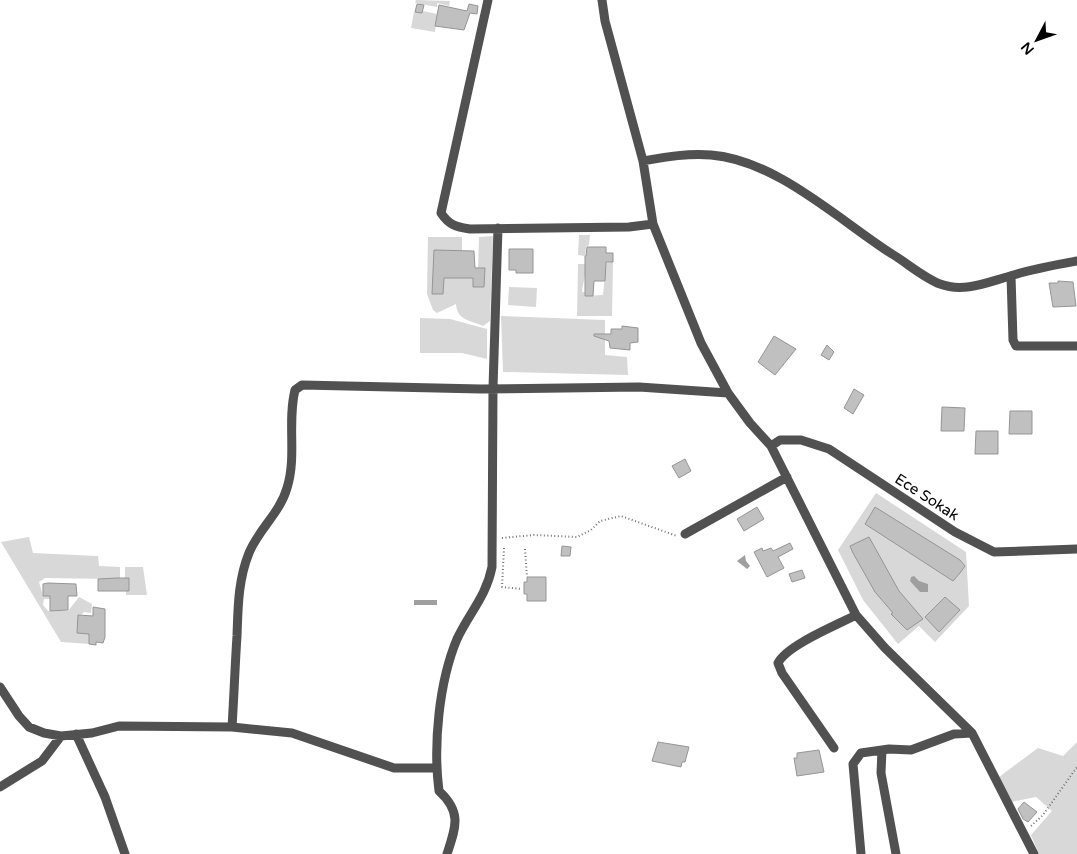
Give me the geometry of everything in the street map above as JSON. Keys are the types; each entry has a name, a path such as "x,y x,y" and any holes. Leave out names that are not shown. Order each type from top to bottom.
{"street":[{"path":"488,0 441,213 447,223 458,228 629,227 653,224"},
{"path":"602,0 605,21 643,161 653,224 700,343 728,393 750,423 771,446 856,615 885,648 972,733 1034,854"},
{"path":"643,161 674,156 712,155 743,162 802,189 872,241 941,284 966,287 990,284 1011,276 1077,261"},
{"path":"447,854 456,823 451,802 439,791 436,768 446,672 458,638 488,585 494,544 493,388 498,228"},
{"path":"1011,276 1013,340 1016,346 1077,346"},
{"path":"232,727 240,583 248,554 258,534 278,508 287,490 291,472 292,402 294,390 302,385 493,388 639,387 728,393"},
{"name":"Ece Sokak","path":"771,446 780,440 801,440 829,449 955,532 994,552 1077,549"},
{"path":"685,534 787,477"},
{"path":"834,748 782,673 778,663 782,656 792,649 856,615"},
{"path":"0,687 19,716 29,727 44,733 61,736 119,726 232,727 292,733 332,744 394,768 436,768"},
{"path":"860,854 853,764 861,753 882,750 911,750 954,734 972,733"},
{"path":"76,734 105,798 125,854"},
{"path":"0,786 42,761 61,736"},
{"path":"882,750 882,773 896,854"}],"path":[{"path":"494,544 503,537 511,536 577,537 591,530 600,521 621,516 678,536 685,534"},
{"path":"504,548 502,587 522,589"},
{"path":"525,549 527,576"},
{"path":"1024,833 1043,815 1077,767"}],"shaded area":[{"path":"416,0 450,1 449,6 437,3 437,7 415,3"},
{"path":"423,11 437,14 435,32 411,28 414,12"},
{"path":"579,235 590,235 585,256 578,255"},
{"path":"493,236 490,321 483,326 465,319 459,314 456,304 437,313 433,310 427,294 428,237 462,237 462,251 473,251 473,261 475,261 475,267 478,268 479,237"},
{"path":"613,262 612,316 577,316 578,264 586,264 582,292 585,292 585,296 603,295 606,263"},
{"path":"509,287 537,288 536,307 508,305"},
{"path":"501,316 605,320 605,355 627,357 628,375 503,372"},
{"path":"420,318 450,319 487,329 487,359 462,353 420,353"},
{"path":"876,493 966,552 969,606 935,642 919,626 898,644 863,600 838,550"},
{"path":"29,537 33,553 98,556 99,566 120,567 120,578 45,578 39,582 43,596 53,595 53,599 44,599 43,605 48,611 68,611 79,597 92,604 91,613 84,612 78,618 78,633 86,634 87,631 93,636 89,636 89,644 61,642 1,542"},
{"path":"745,555 746,561 750,566 747,569 737,561"},
{"path":"125,567 143,567 147,595 126,595 126,591 129,591 129,578 125,578"},
{"path":"914,576 919,581 928,584 928,592 920,592 910,581 911,577"},
{"path":"414,600 437,600 437,605 414,605"},
{"path":"1077,742 1077,854 1039,854 1031,835 1052,811 1036,797 1011,802 999,777 1038,748 1063,756"}],"building":[{"path":"417,4 424,5 422,13 415,12"},
{"path":"469,4 478,6 477,14 470,13 464,30 435,26 439,5 467,11"},
{"path":"587,247 606,247 606,253 613,253 613,262 606,262 605,281 594,281 593,296 585,296 585,256"},
{"path":"509,249 533,249 533,273 516,273 516,270 509,270"},
{"path":"434,250 474,251 475,268 485,268 484,287 473,287 473,278 444,278 443,294 432,294"},
{"path":"1058,281 1073,282 1076,306 1053,307 1049,283 1058,283"},
{"path":"622,326 638,328 638,342 630,343 630,350 610,348 609,341 594,336 594,334 611,334 611,329 622,329"},
{"path":"774,336 796,349 775,375 758,362"},
{"path":"827,345 834,352 829,360 821,355"},
{"path":"854,389 864,395 853,414 844,408"},
{"path":"942,407 965,408 964,431 941,431"},
{"path":"1010,411 1032,411 1032,434 1009,434"},
{"path":"976,431 998,431 998,454 975,454"},
{"path":"685,459 691,471 679,478 672,466"},
{"path":"757,507 764,519 744,531 737,519"},
{"path":"875,507 960,560 965,566 960,573 953,581 865,524"},
{"path":"869,537 899,591 923,619 907,630 891,614 893,613 875,592 850,546"},
{"path":"790,543 793,549 778,557 784,568 767,577 754,552 762,548 763,551 771,548 773,551"},
{"path":"562,546 571,547 570,556 561,556"},
{"path":"802,570 805,578 792,582 789,574"},
{"path":"527,577 546,577 546,601 527,601 527,594 524,594 524,582 527,582"},
{"path":"129,578 129,591 98,591 98,579"},
{"path":"43,584 76,584 77,596 68,596 68,610 50,611 50,596 43,596"},
{"path":"945,597 960,610 939,632 925,617"},
{"path":"93,607 105,609 105,637 103,643 96,642 96,645 89,644 89,634 77,633 78,615 93,616"},
{"path":"658,742 689,747 685,762 682,762 681,767 652,761"},
{"path":"819,750 824,772 797,776 794,758 797,758 797,753"},
{"path":"1024,802 1037,812 1028,822 1023,819 1018,809"}]}
